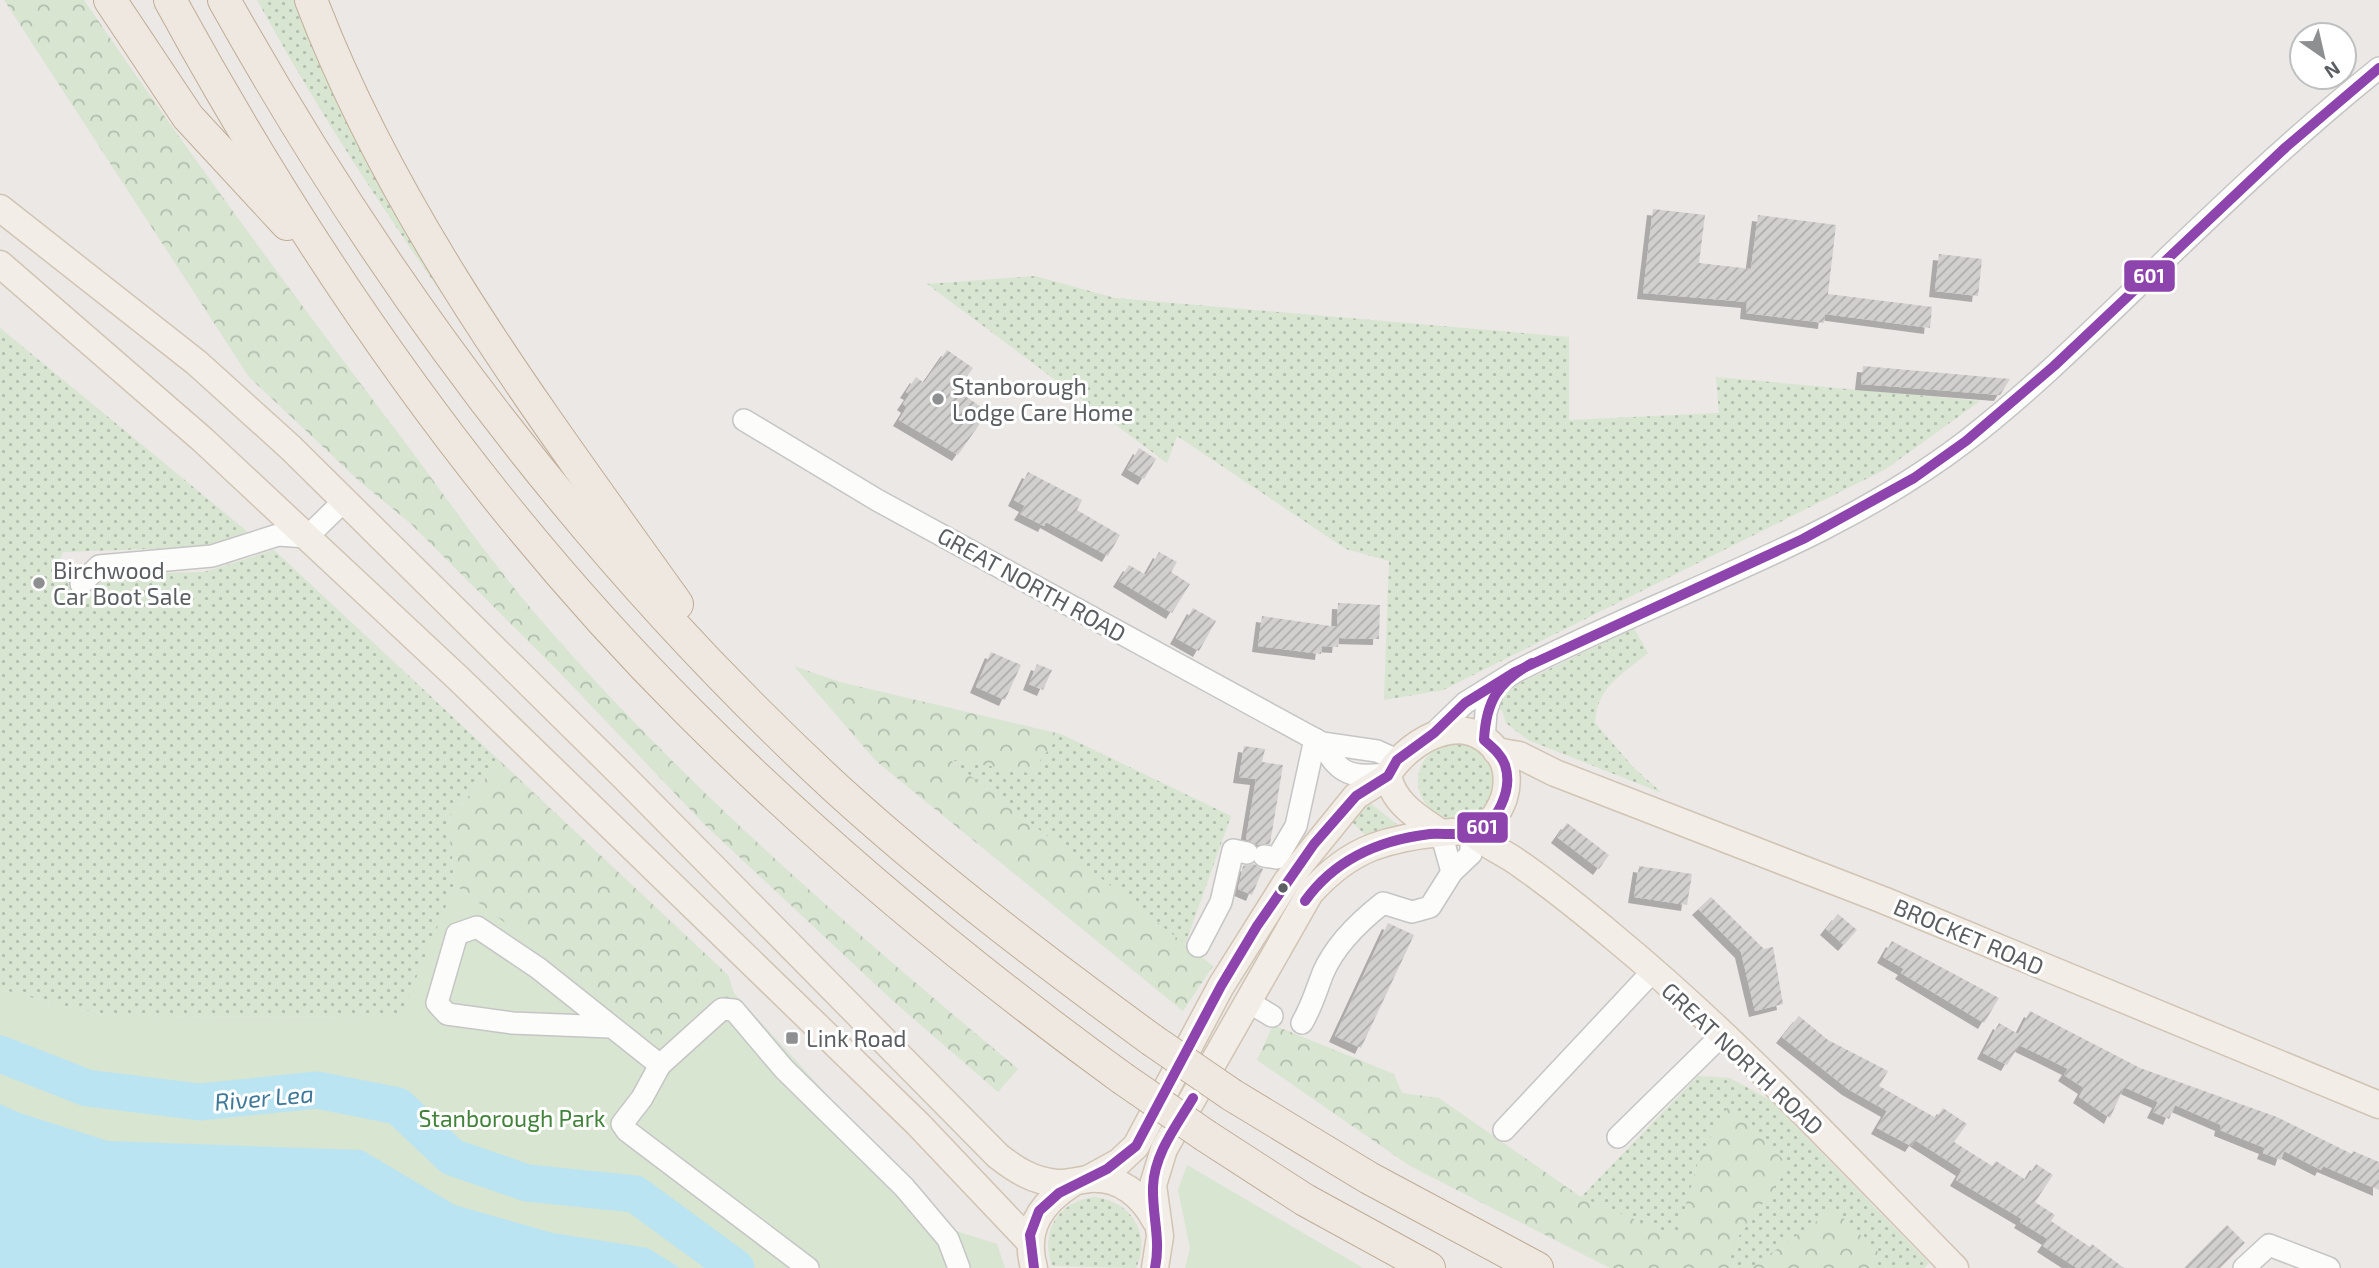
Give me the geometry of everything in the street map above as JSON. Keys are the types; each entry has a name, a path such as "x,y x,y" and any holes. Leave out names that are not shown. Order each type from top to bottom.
{"highway":[{"path":"110,0 188,117 337,279"},
{"path":"170,0 209,72 337,279 393,361 473,464 582,595 686,709 807,826 932,934 1014,1000 1206,1136 1305,1200 1429,1268"},
{"path":"224,0 344,202 452,360 618,564 744,698 838,789 938,874 1152,1040 1232,1095 1369,1178 1536,1268"},
{"path":"311,0 340,72 365,124 446,271 520,383 744,698"}],"main road":[{"path":"0,208 197,363 345,500 998,1156 1032,1178 1055,1183 1105,1180 1128,1189 1147,1205 1156,1220"},
{"path":"0,264 203,440 459,679 918,1124 1030,1242"},
{"path":"1034,1268 1030,1242 1036,1217 1051,1196 1119,1162 1136,1146 1221,986 1287,881 1356,796 1434,733 1469,733 1490,745 1506,769 1503,801 1518,862"},
{"name":"BROCKET ROAD","path":"1490,745 1519,755 1555,773 1883,900 2379,1105"},
{"path":"1391,770 1400,801 1416,817 1441,833"},
{"path":"1155,1268 1160,1244 1153,1185 1164,1149 1310,893 1327,874 1371,848 1406,837 1471,832 1492,820 1503,801 1536,775 1555,773"},
{"name":"GREAT NORTH ROAD","path":"1471,832 1495,851 1518,862 1653,972 1839,1148 1953,1268"}],"street":[{"path":"1434,733 1465,703 1545,656 1831,527 1898,487 1965,441 2058,362 2275,157 2379,68"},
{"name":"GREAT NORTH ROAD","path":"744,420 877,500 1319,741 1377,751 1391,770 1356,776 1333,764 1319,741"},
{"path":"81,584 99,566 212,556 278,535 307,537 345,500"},
{"path":"1490,745 1486,712 1494,687"},
{"path":"1198,946 1221,902 1233,850 1277,858 1296,826 1319,741"},
{"path":"1302,1023 1316,999 1324,972 1361,919 1383,903 1412,912 1430,907 1452,872 1471,854 1471,832"},
{"path":"1441,833 1452,872"},
{"path":"610,1027 512,1023 447,1014 437,1003 457,934 477,927 537,968 660,1065"},
{"path":"1504,1130 1653,972"},
{"path":"1247,1001 1272,1016"},
{"path":"808,1268 627,1131 622,1124 642,1098 660,1065 722,1009 734,1010 784,1069 904,1187 948,1238 959,1268"},
{"path":"1618,1137 1722,1035"},
{"path":"2244,1268 2269,1245 2329,1268"}],"green space":[{"path":"4,0 84,0 276,270 534,612 646,735 766,851 1018,1069 998,1092 892,1000 704,824 560,673 411,524 357,479 249,377"},
{"path":"257,0 298,0 481,349 364,178"},
{"path":"1035,276 1115,298 1569,337 1569,420 1719,413 1716,377 1980,401 1886,469 1443,690 1384,700 1389,561 1346,549 1177,436 1167,463 927,284"},
{"path":"0,328 248,532 203,547 63,552 59,563 90,592 108,574 204,572 274,550 501,762 448,818 455,885 401,1017 117,1016 62,1006 0,989"},
{"path":"1634,628 1648,653 1612,682 1600,700 1595,723 1634,768 1662,793 1528,740 1506,723 1502,710 1495,709 1512,687"},
{"path":"794,666 840,682 1061,734 1030,773 949,759 1213,966 1183,1011 876,761"},
{"path":"1061,734 1231,816 1185,945 948,758 1029,773"},
{"path":"1456,743 1470,746 1483,754 1491,767 1494,781 1491,795 1483,808 1470,816 1456,819 1442,816 1429,808 1421,795 1418,781 1421,767 1429,754 1442,746"},
{"path":"501,762 728,975 734,993 679,1041 659,1040 455,885 448,818"},
{"path":"1369,802 1399,826 1367,837 1349,819"},
{"name":"Stanborough Park","path":"455,885 659,1040 679,1041 734,993 950,1229 997,1244 1005,1268 0,1268 0,989 62,1006 117,1016 400,1017"},
{"path":"1273,1025 1394,1074 1402,1093 1439,1098 1581,1197 1677,1237 1699,1158 1728,1106 1790,1166 1726,1254 1734,1268 1610,1268 1410,1166 1257,1060"},
{"path":"1698,1076 1730,1078 1770,1100 1929,1263 1924,1268 1719,1268 1581,1197"},
{"path":"1187,1165 1363,1268 1185,1268 1190,1248 1178,1190"},
{"path":"1093,1197 1118,1204 1134,1220 1141,1243 1136,1268 1052,1266 1048,1242 1054,1221 1070,1206"},
{"path":"1834,1209 1881,1255 1869,1268 1750,1268"}],"water":[{"path":"0,1104 108,1141 362,1150 455,1205 553,1233 648,1248 680,1268 0,1268"}],"building":[{"path":"1653,209 1705,215 1699,263 1751,269 1758,215 1836,225 1828,294 1932,307 1930,328 1825,314 1824,323 1746,313 1747,302 1643,293"},
{"path":"1939,254 1982,259 1978,296 1935,291"},
{"name":"Stanborough Lodge Care Home","path":"947,350 973,368 957,390 988,412 958,455 899,420 907,407 903,404 910,394 906,392 916,377 924,383"},
{"path":"1863,366 2010,379 2000,395 1861,384"},
{"path":"1139,448 1156,459 1144,479 1127,469"},
{"path":"1028,472 1082,500 1077,510 1120,535 1108,556 1046,522 1044,526 1020,514 1025,506 1014,500"},
{"path":"1159,552 1177,562 1171,572 1190,584 1172,613 1119,581 1129,565 1146,575"},
{"path":"1338,603 1380,605 1379,639 1339,638 1338,647 1322,646 1321,654 1258,646 1262,616 1337,627"},
{"path":"1193,608 1216,621 1199,651 1176,638"},
{"path":"991,652 1021,665 1005,700 976,687"},
{"path":"1037,664 1052,670 1043,690 1029,684"},
{"path":"1244,746 1265,749 1262,762 1283,765 1270,844 1257,845 1246,839 1256,779 1239,777"},
{"path":"1567,823 1609,855 1599,869 1557,837"},
{"path":"1254,864 1263,869 1252,895 1238,889 1243,866"},
{"path":"1639,866 1692,874 1687,905 1634,897"},
{"path":"1711,897 1764,949 1773,947 1783,1004 1755,1011 1741,952 1698,909"},
{"path":"1838,914 1857,930 1844,945 1826,929"},
{"path":"1388,923 1414,935 1361,1048 1335,1036"},
{"path":"1892,941 1999,998 1984,1023 1901,973 1904,969 1883,957"},
{"path":"2030,1011 2140,1068 2277,1117 2352,1154 2353,1151 2379,1162 2379,1190 2323,1166 2321,1170 2284,1151 2281,1160 2263,1153 2265,1148 2220,1130 2221,1125 2175,1105 2169,1119 2153,1112 2158,1102 2124,1087 2110,1118 2079,1097 2084,1088 2064,1075 2068,1069 2019,1045 2007,1065 1983,1053 1999,1023 2018,1034"},
{"path":"1799,1016 1828,1040 1888,1071 1879,1086 1936,1118 1943,1108 1967,1124 1954,1142 1992,1166 1996,1161 2026,1180 2036,1164 2053,1175 2035,1202 2055,1215 2051,1221 2090,1247 2092,1244 2124,1268 2077,1268 2043,1246 2048,1239 2020,1222 2022,1219 1956,1180 1962,1170 1915,1140 1911,1146 1877,1128 1887,1111 1848,1089 1782,1037"},
{"path":"2227,1225 2245,1243 2220,1268 2184,1268"}],"waterway":[{"name":"River Lea","path":"0,1054 87,1088 200,1102 317,1090 398,1106 452,1157 527,1183 635,1194 736,1268"}],"transit line":[{"name":"601","path":"1034,1268 1030,1235 1039,1211 1059,1193 1107,1169 1136,1146 1221,986 1257,926 1314,844 1356,796 1388,776 1397,760 1434,733 1465,703 1515,672 1803,539 1914,478 1966,441 2054,366 2286,147 2379,68"},
{"name":"601","path":"1305,901 1317,886 1344,863 1376,847 1430,834 1473,832 1490,822 1505,795 1507,774 1501,757 1484,740 1488,714 1502,685 1532,663"},
{"name":"601","path":"1155,1268 1157,1247 1154,1175 1167,1140 1193,1098"}],"place":[{"name":"Stanborough Lodge Care Home","path":"938,399"},
{"name":"Birchwood Car Boot Sale","path":"39,583"},
{"name":"Link Road","path":"792,1038"}]}
